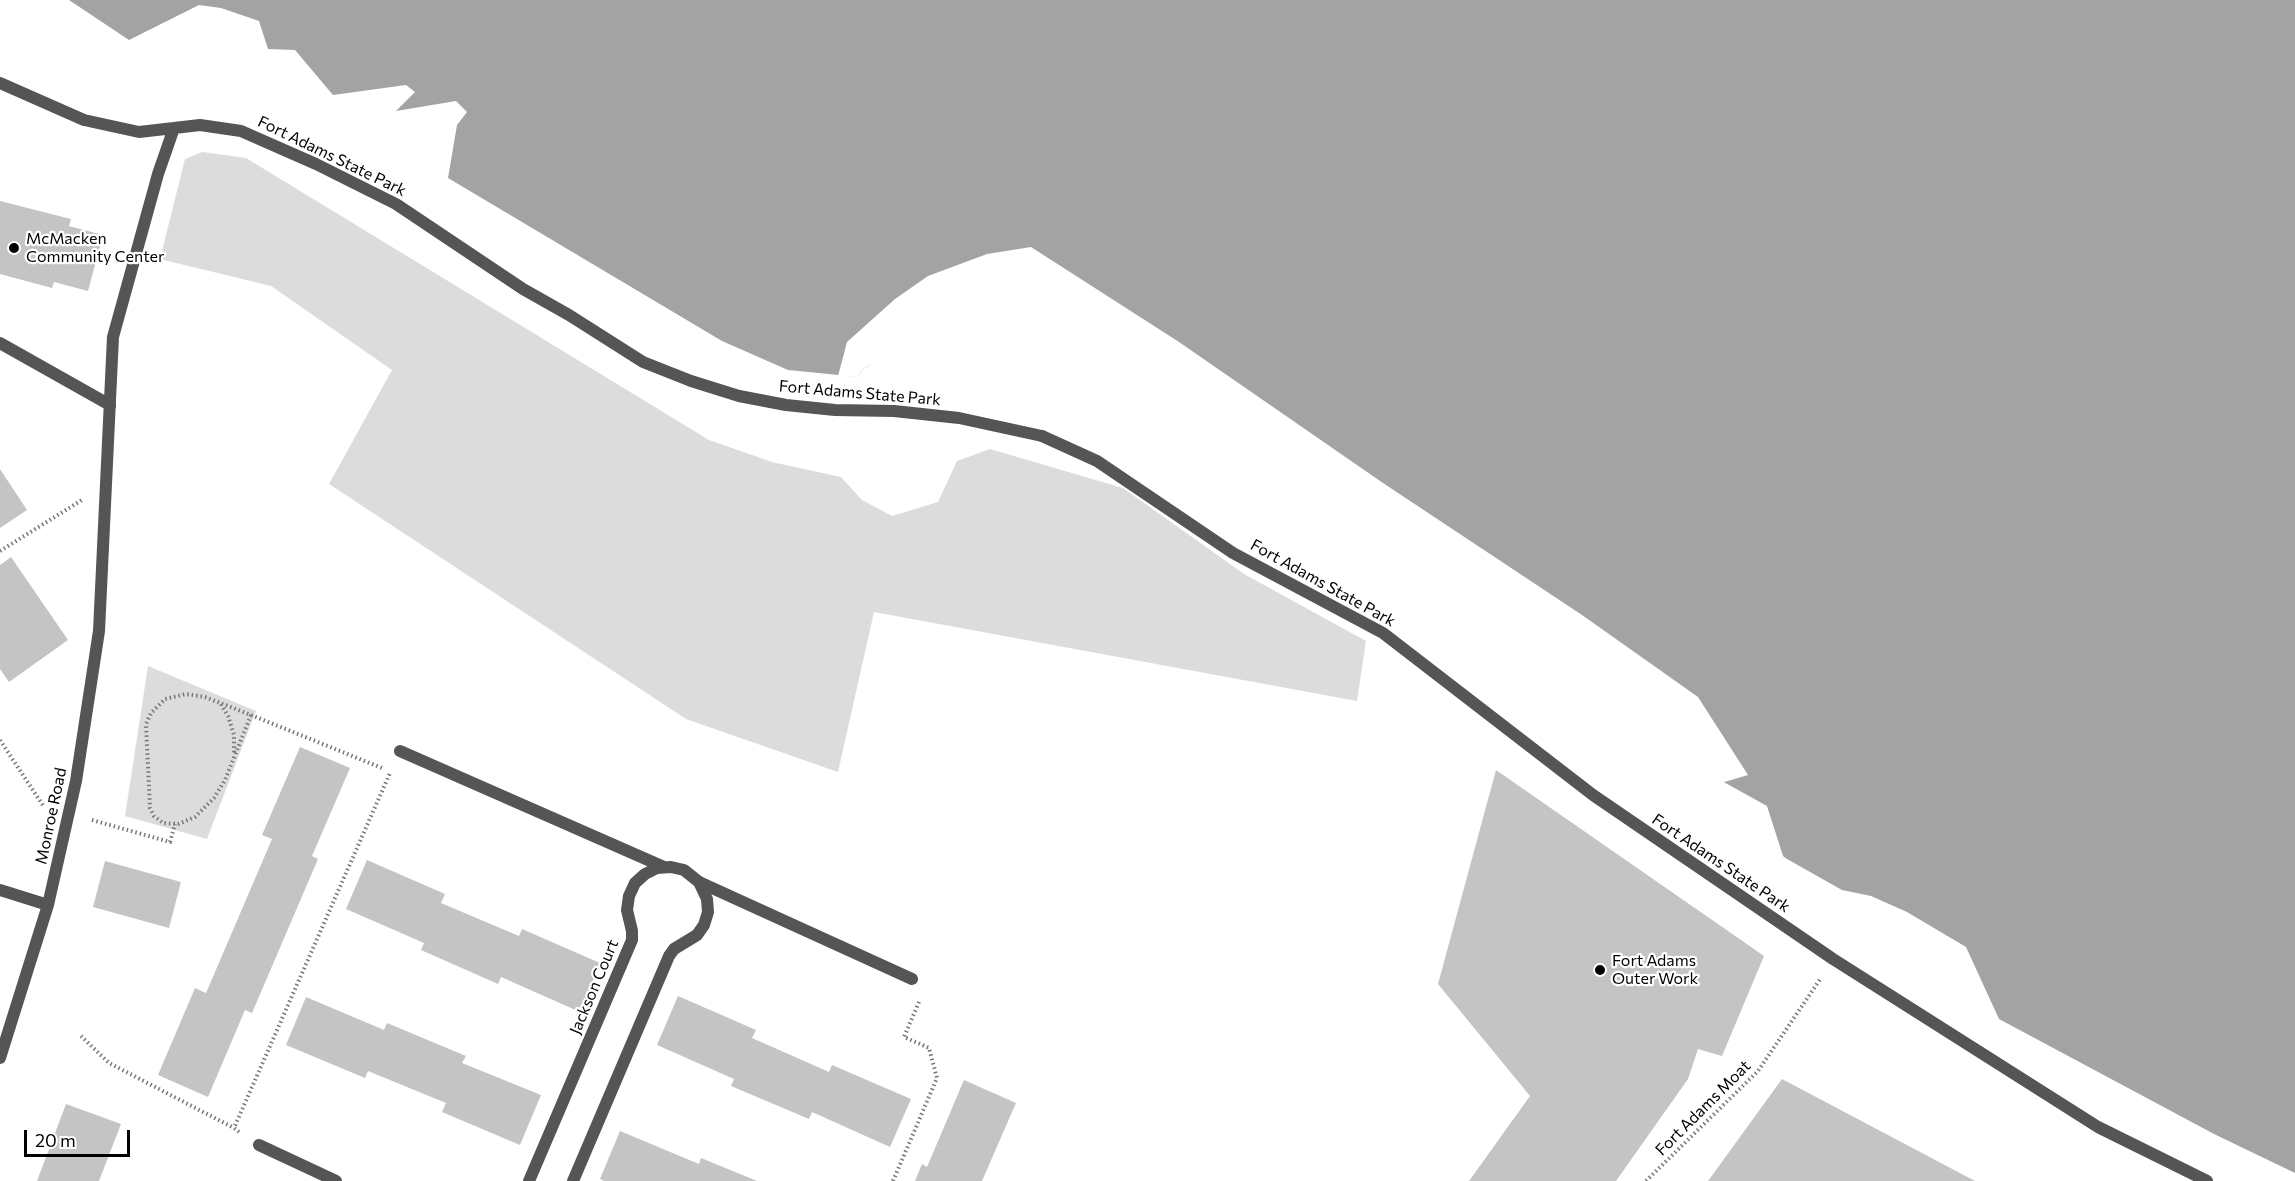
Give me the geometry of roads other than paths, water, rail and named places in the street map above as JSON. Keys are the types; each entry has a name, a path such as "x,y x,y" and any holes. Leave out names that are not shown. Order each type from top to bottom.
{"street":[{"name":"Fort Adams State Park","path":"0,83 84,120 140,132 200,125 241,131 396,204 523,289 570,315 643,362 691,381 739,396 786,405 835,410 894,411 959,418 1042,436 1097,461 1233,553 1383,633 1593,795 1833,959 2098,1127 2207,1181"},
{"path":"0,343 110,405 113,337 158,174 174,128"},
{"name":"Monroe Road","path":"0,1058 48,905 69,821 99,630 110,405"},
{"path":"400,751 664,867 684,870 699,882 912,979"},
{"name":"Jackson Court","path":"529,1181 632,940 627,910 629,896 635,884 645,874 664,867"},
{"path":"573,1181 669,956 674,949 697,935 704,925 708,912 707,899 699,882"},
{"path":"0,890 48,905"},
{"path":"259,1146 336,1181"}],"place":[{"name":"McMacken Community Center","path":"14,248"},
{"name":"Fort Adams Outer Work","path":"1600,970"}]}
